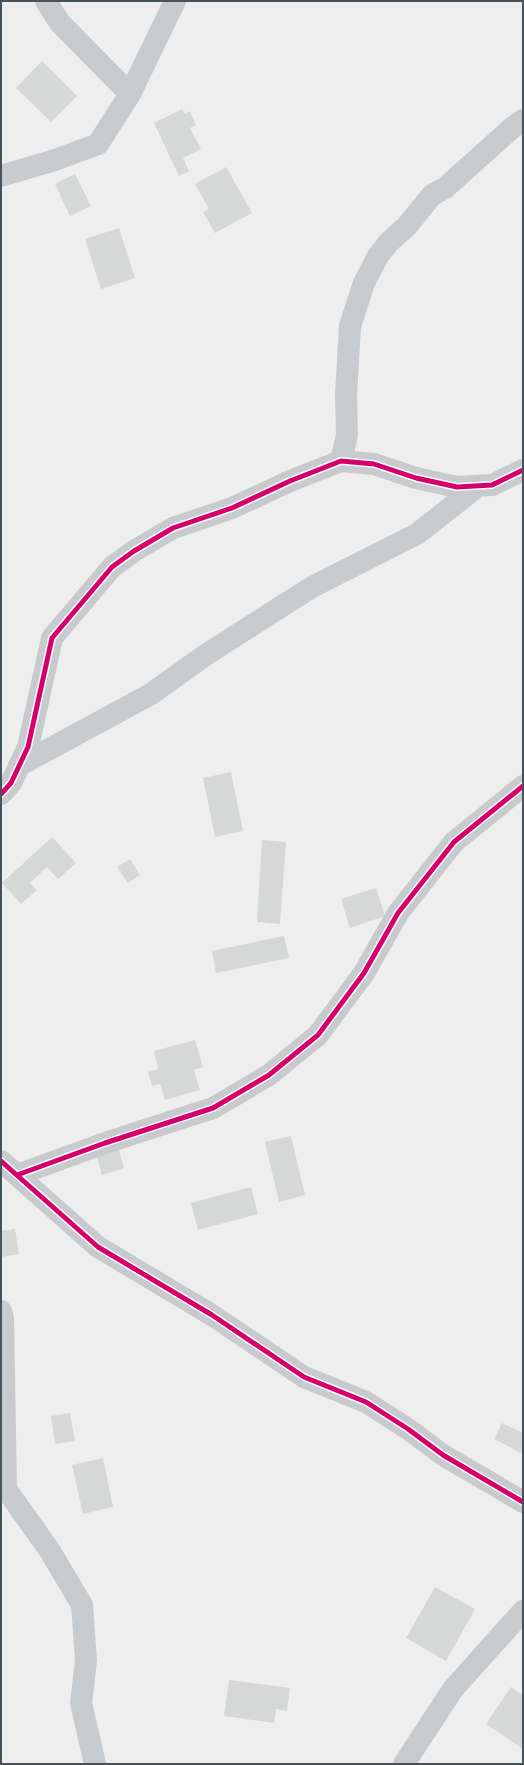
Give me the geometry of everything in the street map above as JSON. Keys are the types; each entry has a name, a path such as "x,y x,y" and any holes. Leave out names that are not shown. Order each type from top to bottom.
{"street":[{"path":"46,1 60,23 130,94"},
{"path":"1,176 55,160 98,144 130,94 175,1"},
{"path":"341,461 347,435 346,396 350,326 364,283 378,256 389,242 407,226 432,195 445,188 523,120"},
{"path":"1,794 11,783 28,746 52,638 112,567 134,551 173,528 232,508 290,481 341,461 374,464 416,478 457,487 492,486 523,470"},
{"path":"20,765 151,694 213,650 312,587 417,534 478,486"},
{"path":"17,1175 105,1143 213,1108 269,1075 318,1035 364,973 398,913 454,842 523,786"},
{"path":"1,1161 98,1247 212,1315 304,1377 366,1402 408,1429 443,1455 523,1502"},
{"path":"1,1311 3,1318 3,1492 50,1550 82,1605 86,1660 81,1703 96,1764"},
{"path":"404,1764 453,1689 523,1611"}],"building":[{"path":"42,61 77,96 51,122 16,88"},
{"path":"182,109 185,114 190,111 196,125 190,128 201,149 183,158 189,171 179,176 154,123"},
{"path":"226,167 252,213 215,233 203,212 209,209 195,184"},
{"path":"75,174 91,206 70,216 55,184"},
{"path":"119,228 135,278 101,289 85,239"},
{"path":"231,772 243,831 215,837 203,778"},
{"path":"52,837 76,863 58,879 47,867 30,883 37,890 21,904 2,883"},
{"path":"262,840 286,842 280,924 257,922"},
{"path":"130,859 140,875 128,883 117,867"},
{"path":"376,888 385,916 350,928 341,899"},
{"path":"284,936 289,958 216,973 212,951"},
{"path":"195,1040 203,1067 194,1070 200,1090 165,1100 160,1084 152,1086 148,1072 158,1069 154,1051"},
{"path":"291,1136 305,1195 279,1202 265,1142"},
{"path":"117,1143 124,1168 102,1175 95,1150"},
{"path":"251,1187 258,1214 198,1230 191,1203"},
{"path":"15,1229 19,1254 1,1257 1,1231"},
{"path":"70,1413 75,1441 55,1444 51,1416"},
{"path":"502,1423 523,1433 523,1454 494,1439"},
{"path":"103,1458 113,1507 83,1514 72,1465"},
{"path":"435,1587 475,1609 446,1661 406,1638"},
{"path":"229,1680 290,1688 287,1711 276,1709 274,1723 224,1716"},
{"path":"511,1687 523,1695 523,1749 486,1724"}],"cycle path":[{"path":"1,794 11,783 28,747 52,638 112,567 134,551 173,528 232,508 290,481 341,461 374,464 416,478 457,487 492,485 523,470"},
{"path":"17,1175 105,1143 213,1108 269,1075 318,1035 364,973 398,913 454,842 523,786"},
{"path":"1,1161 98,1247 212,1315 304,1377 366,1402 408,1429 443,1455 523,1502"}]}
